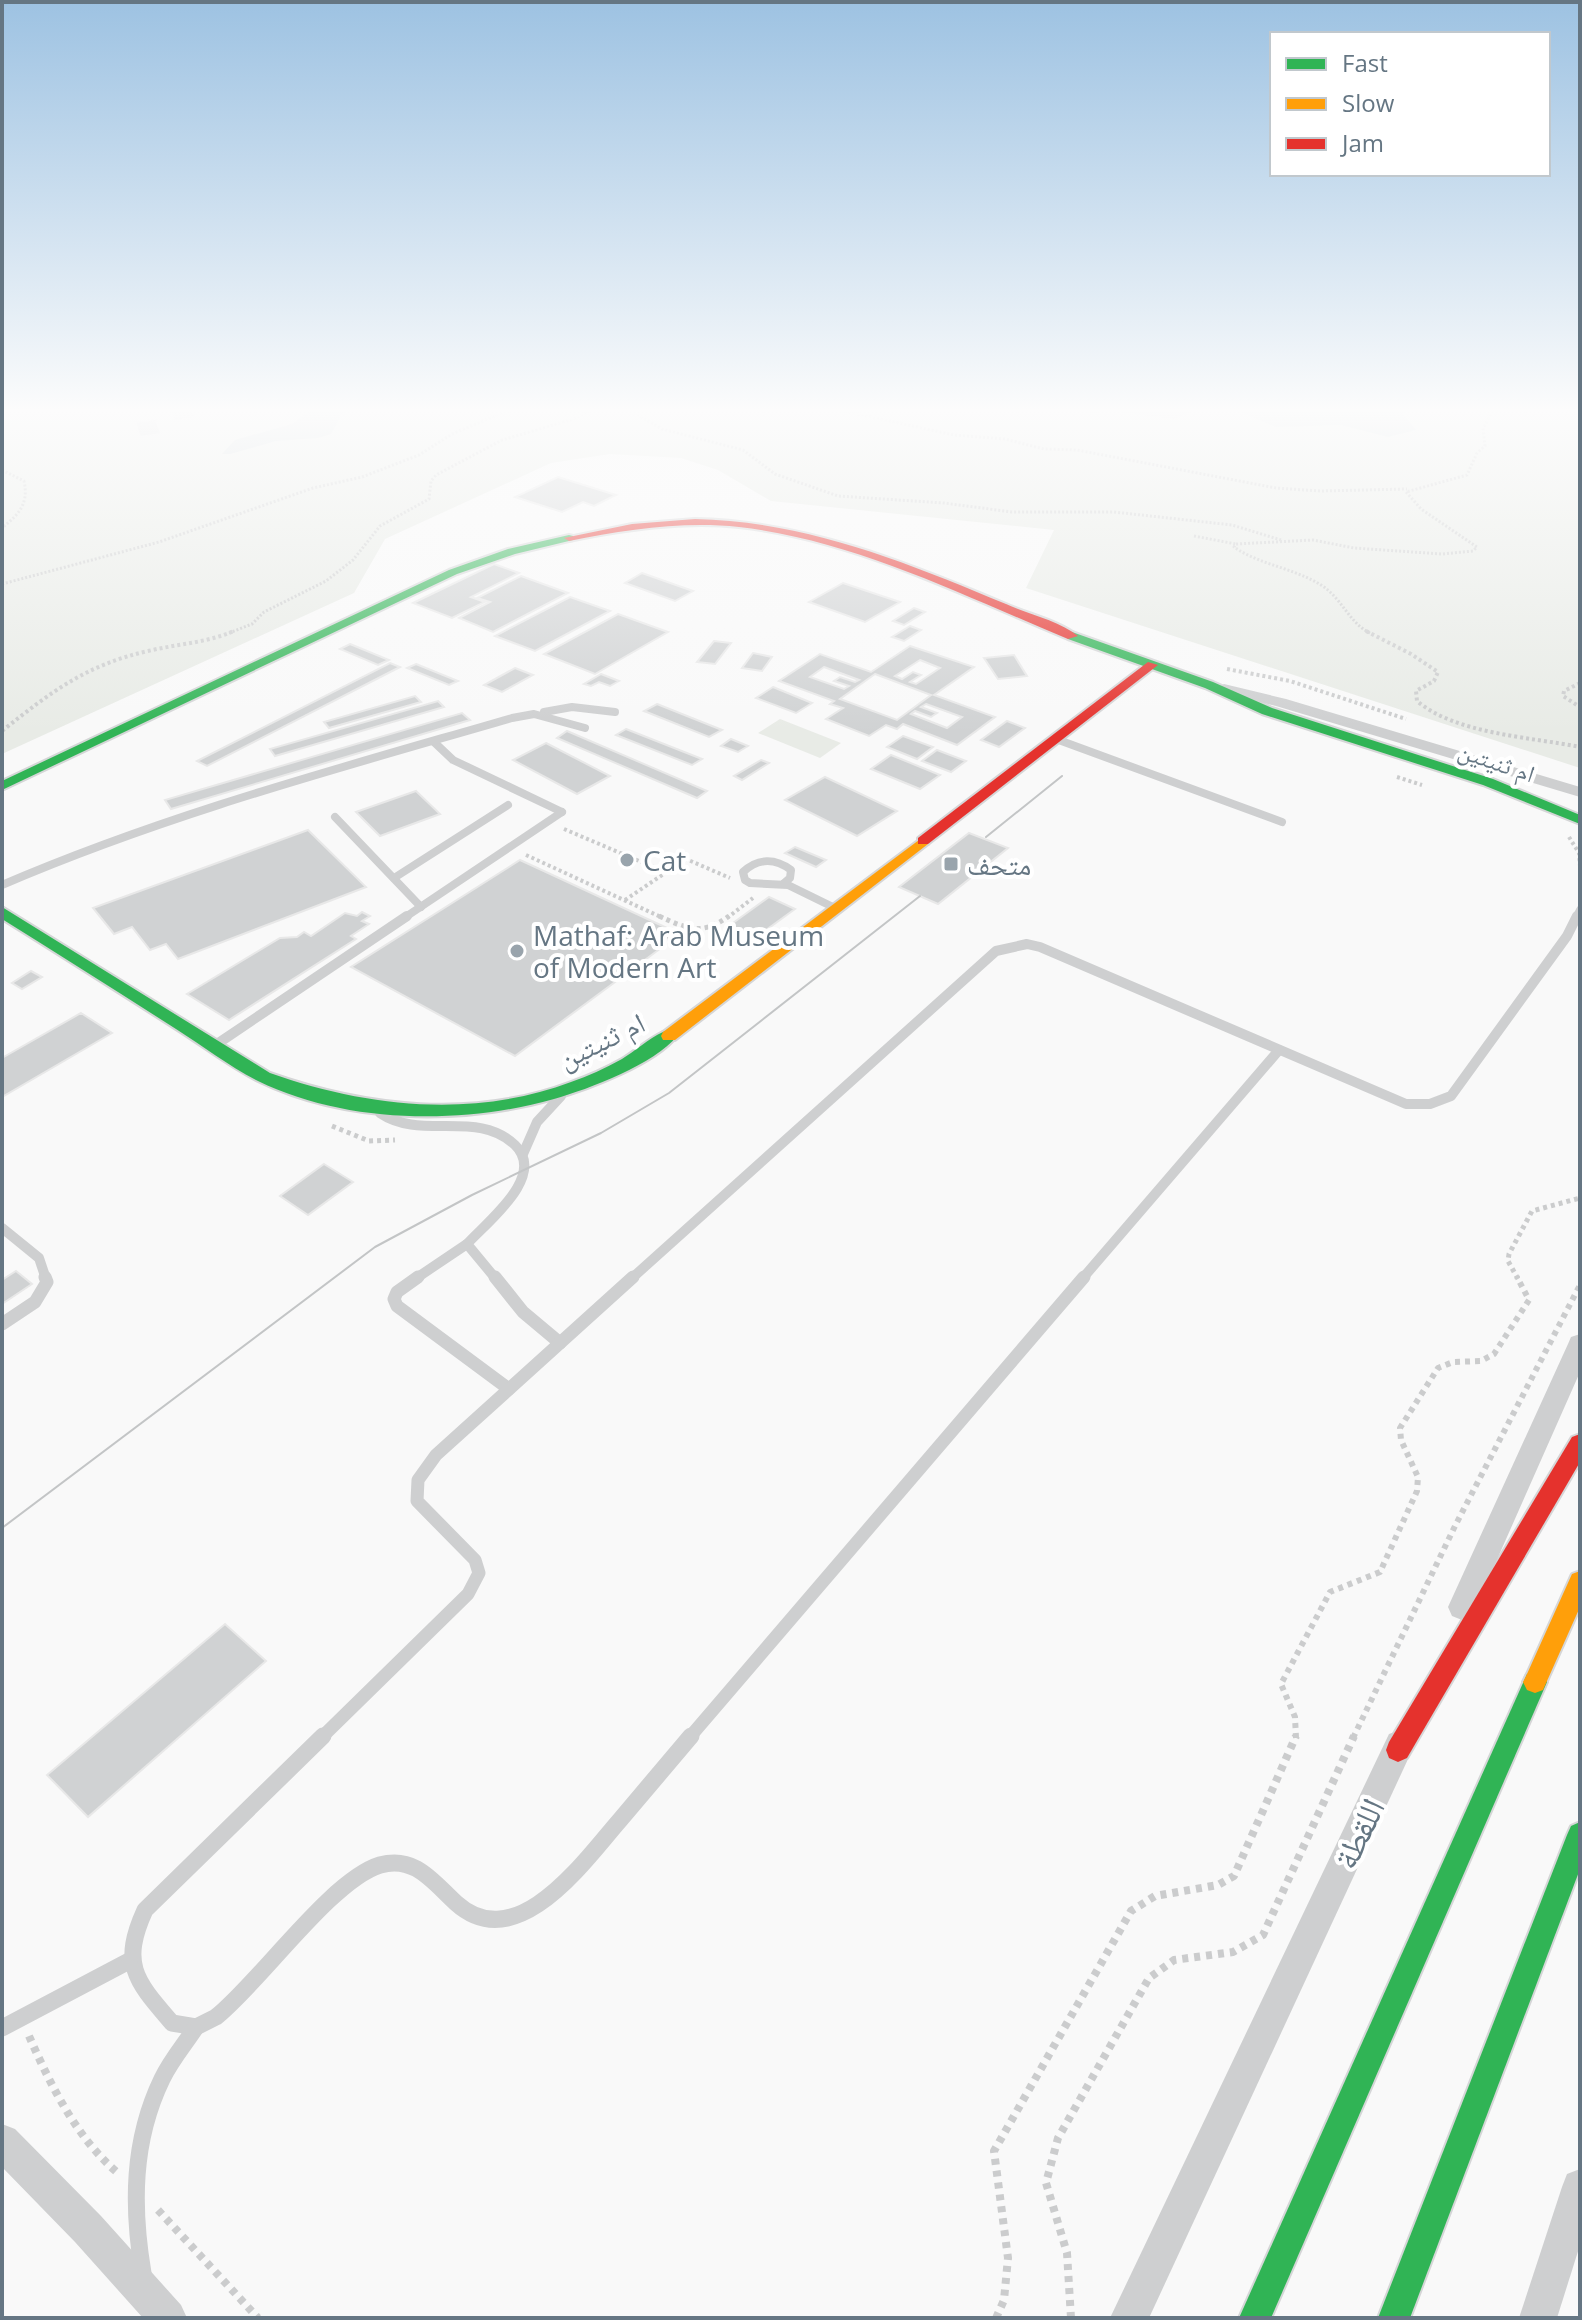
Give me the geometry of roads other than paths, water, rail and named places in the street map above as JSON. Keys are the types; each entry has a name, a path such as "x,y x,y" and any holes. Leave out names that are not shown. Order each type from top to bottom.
{"street":[{"name":"ام ثنيتين","path":"2,786 453,572 512,551 623,526 738,524 804,535 845,546 1209,685 1267,711 1352,724 1400,747 1580,820"},
{"name":"ام ثنيتين","path":"2,912 217,1044 265,1077 317,1096 372,1109 451,1109 531,1100 608,1074 655,1047 1152,665"},
{"name":"ام ثنيتين","path":"1312,719 1335,734 1580,792"},
{"path":"1335,734 1331,728 1336,724 1352,724"},
{"name":"اللقطة","path":"1129,2318 1398,1750 1580,1344"},
{"path":"1398,1750 1580,1443"},
{"path":"1255,2318 1580,1581"},
{"path":"1394,2318 1580,1835"},
{"path":"2,2142 157,2306"},
{"path":"1538,2318 1580,2187"}],"lane":[{"path":"2,885 96,845 159,824 434,742 534,714 572,707 615,712"},
{"path":"534,714 585,728"},
{"path":"1056,739 1282,822"},
{"path":"217,1044 562,812 453,760 434,742"},
{"path":"394,878 508,805"},
{"path":"335,817 421,907"},
{"path":"783,884 790,878 791,870 784,864 772,861 748,865 743,872 745,880 767,888 783,884 838,909"},
{"path":"196,2027 172,2023 140,1985 129,1961 132,1936 145,1910 478,1581 478,1565 473,1554 433,1520 417,1501 418,1480 436,1455 996,951 1027,944 1040,947 1406,1104 1423,1107 1439,1103 1456,1088 1567,936 1580,910"},
{"path":"157,2306 135,2228 139,2140 162,2078 196,2027 224,2012 350,1883 377,1865 401,1862 419,1867 474,1915 502,1917 537,1908 562,1887 1279,1050"},
{"path":"523,1154 529,1136 547,1106 579,1084"},
{"path":"372,1109 396,1123 480,1128 514,1143 523,1154 527,1169 517,1186 467,1244 397,1292 394,1299 397,1306 430,1333 509,1389"},
{"path":"2,1324 35,1302 47,1282 39,1258 5,1235"},
{"path":"467,1244 523,1312 560,1343"},
{"path":"2,2028 129,1961"}],"tram line":[{"path":"986,837 1062,776"},
{"path":"2,1528 375,1247 472,1195 601,1133 669,1093 920,896"}],"place":[{"name":"Cat","path":"627,860"},
{"name":"متحف","path":"951,864"},
{"name":"Mathaf: Arab Museum of Modern Art","path":"517,951"}]}
